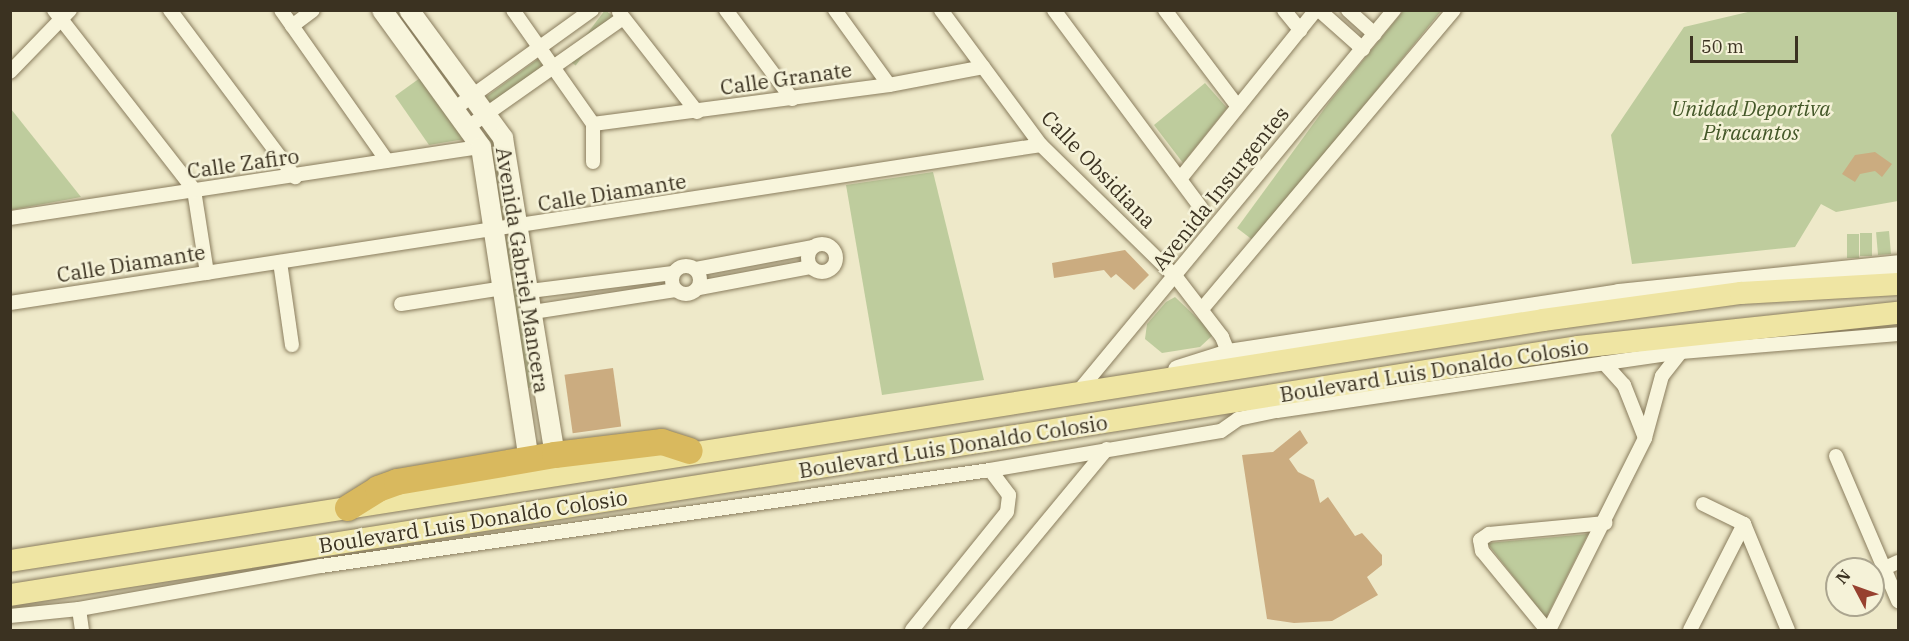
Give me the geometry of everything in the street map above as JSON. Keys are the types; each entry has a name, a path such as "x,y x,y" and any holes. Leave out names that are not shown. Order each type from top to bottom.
{"highway":[{"path":"348,508 378,489 397,482 555,455 662,442 690,452"}],"main road":[{"name":"Boulevard Luis Donaldo Colosio","path":"10,561 1141,381 1741,293 1899,284"},
{"name":"Boulevard Luis Donaldo Colosio","path":"10,595 1578,347 1899,313"}],"street":[{"path":"170,10 295,177"},
{"path":"281,10 387,161"},
{"path":"292,26 313,10"},
{"name":"Avenida Gabriel Mancera","path":"382,10 481,147 530,460"},
{"name":"Avenida Gabriel Mancera","path":"409,10 503,138 530,291 555,455"},
{"path":"513,10 593,124 593,162"},
{"path":"454,109 592,10"},
{"path":"726,10 792,99"},
{"path":"835,10 889,85"},
{"name":"Calle Obsidiana","path":"942,10 1041,145 1176,277 1202,309 1228,354"},
{"path":"1165,10 1238,106"},
{"path":"1284,10 1300,30"},
{"path":"1180,179 1317,10 1363,49"},
{"path":"1348,10 1375,34"},
{"name":"Avenida Insurgentes","path":"1078,392 1176,277 1394,10"},
{"path":"1202,309 1454,10"},
{"path":"10,72 62,13 194,190 207,273"},
{"path":"1057,13 1201,208"},
{"path":"468,127 554,66 621,14 697,112"},
{"name":"Calle Granate","path":"593,124 889,85 983,67"},
{"name":"Calle Diamante","path":"10,303 519,228 1041,145"},
{"name":"Calle Zafiro","path":"10,218 295,177 481,147"},
{"path":"530,291 673,273 684,266 696,269 825,244 831,247 836,259 834,266 822,273 810,267 699,288 688,295 675,291 533,312"},
{"path":"810,267 807,260 812,247"},
{"path":"280,262 292,345"},
{"path":"1141,381 1228,354 1619,294 1899,265"},
{"path":"696,269 700,274 699,288"},
{"path":"673,273 675,291"},
{"path":"401,304 503,288"},
{"path":"10,616 79,609 321,566 990,470 1221,431 1238,419 1277,411 1681,352 1899,334"},
{"path":"1605,523 1489,534 1480,540 1482,551 1548,630 1605,523 1645,438 1662,376 1681,352"},
{"path":"1604,363 1624,385 1645,438"},
{"path":"519,392 545,388"},
{"path":"957,630 1107,449"},
{"path":"1836,456 1879,557"},
{"path":"912,630 1007,512 1009,495 990,470"},
{"path":"1703,504 1743,524 1788,630"},
{"path":"1690,630 1743,524"},
{"path":"1885,568 1899,561"},
{"path":"1885,570 1899,601"},
{"path":"79,609 82,630"}],"green space":[{"path":"605,10 613,16 576,66 568,60"},
{"path":"390,11 402,11 458,91 454,94"},
{"path":"1403,11 1441,11 1254,241 1237,228 1330,101"},
{"name":"Unidad Deportiva Piracantos","path":"1752,11 1898,11 1898,201 1836,212 1821,204 1795,247 1632,264 1611,135 1684,27"},
{"path":"538,59 543,66 489,106 484,98"},
{"path":"420,78 465,139 429,145 395,96"},
{"path":"1205,83 1227,108 1183,163 1154,125"},
{"path":"11,109 81,197 11,210"},
{"path":"490,132 493,135 509,221 502,221 492,155 484,136"},
{"path":"933,172 984,380 882,395 846,185"},
{"path":"1889,231 1891,254 1878,255 1876,232"},
{"path":"1860,233 1872,233 1872,256 1860,256"},
{"path":"1847,234 1859,234 1859,258 1847,258"},
{"path":"510,235 536,387 528,388 504,239"},
{"path":"1175,297 1214,334 1200,347 1162,353 1145,339 1147,324 1166,302"},
{"path":"1588,534 1546,618 1487,543"}],"building":[{"path":"1875,152 1892,164 1882,177 1875,171 1860,174 1855,182 1842,174 1855,155"},
{"path":"1125,250 1149,275 1134,290 1116,274 1111,278 1104,270 1054,278 1052,263"},
{"path":"613,368 621,426 573,433 564,375"},
{"path":"1300,430 1308,443 1289,459 1298,472 1314,480 1320,503 1328,497 1355,536 1362,533 1382,555 1382,565 1367,577 1378,595 1332,621 1294,623 1267,619 1242,455 1273,452"}]}
